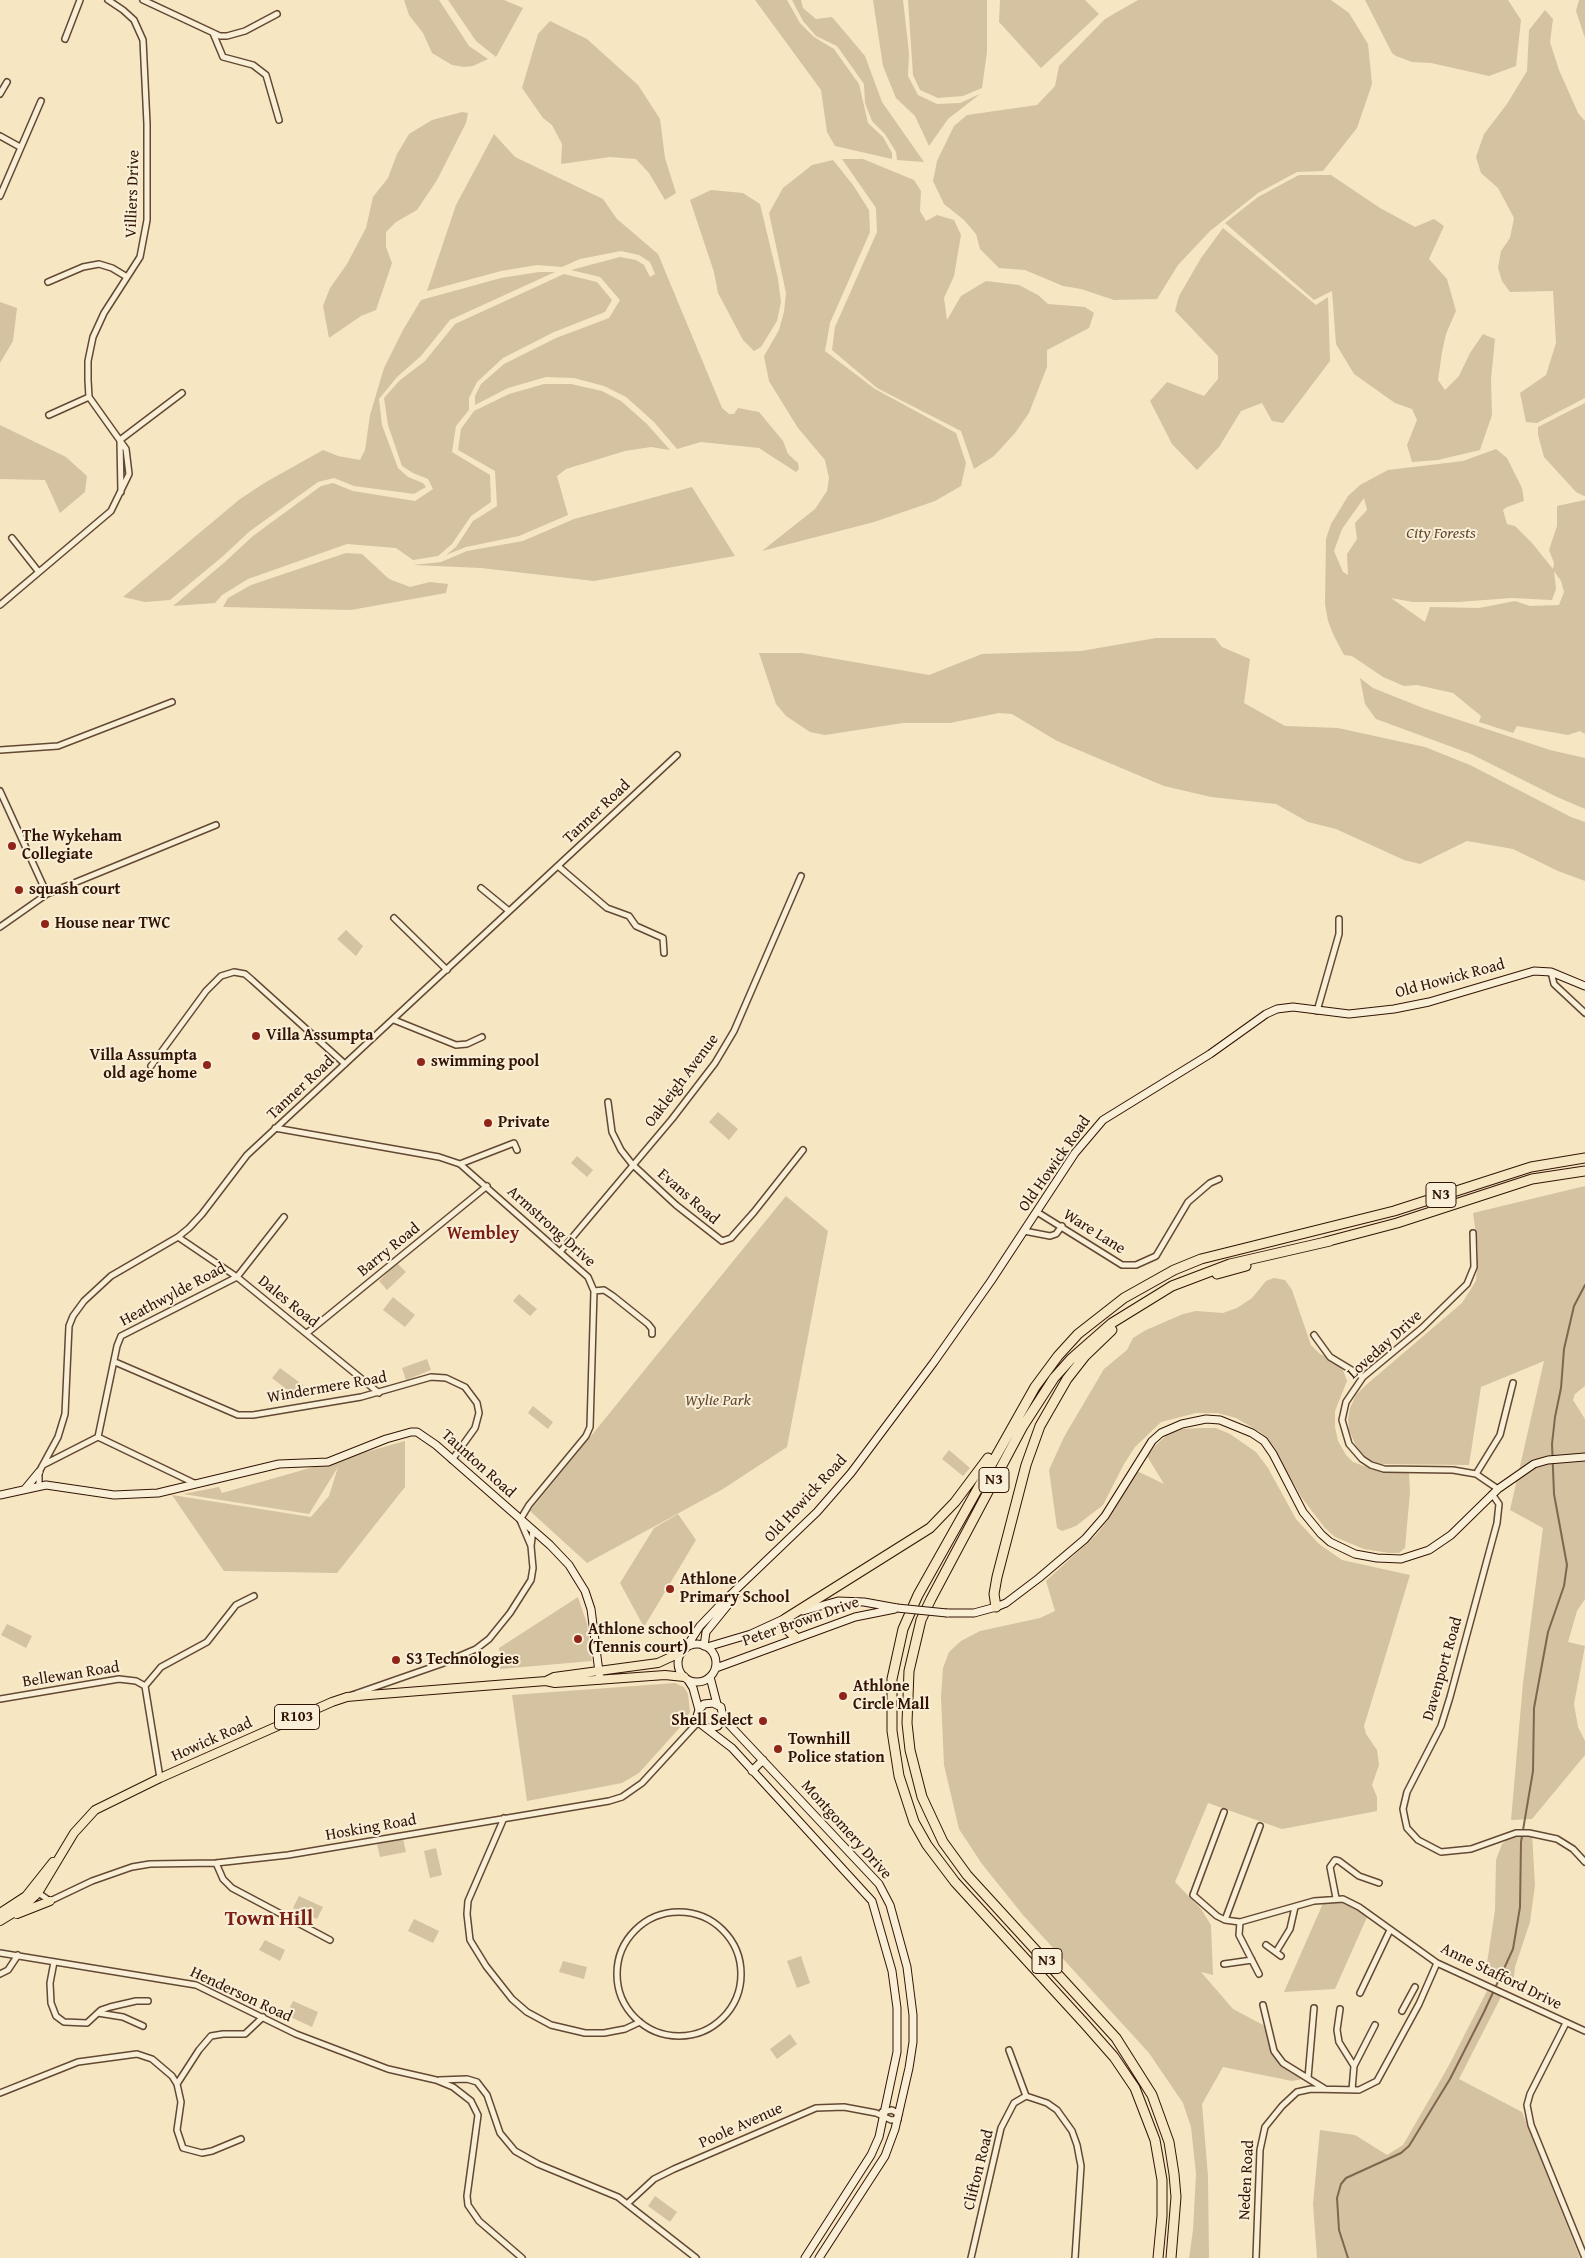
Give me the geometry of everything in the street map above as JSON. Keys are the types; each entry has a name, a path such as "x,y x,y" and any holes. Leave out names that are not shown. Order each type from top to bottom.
{"highway":[{"name":"N3","path":"1158,2258 1162,2216 1162,2180 1155,2140 1135,2088 1114,2057 1086,2024 940,1863 914,1822 895,1755 892,1731 892,1679 903,1629 918,1595 1045,1372 1089,1324 1124,1298 1174,1270 1201,1260 1394,1211 1530,1167 1585,1158"},
{"name":"N3","path":"1171,2258 1175,2216 1174,2174 1169,2142 1152,2095 1116,2038 982,1891 947,1848 922,1797 910,1750 907,1723 909,1670 921,1620 1040,1399 1071,1359 1120,1317 1172,1286 1210,1270 1397,1223 1532,1179 1585,1172"},
{"path":"996,1607 994,1594 997,1578 1026,1464 1040,1426 1057,1394 1085,1356 1131,1315 1154,1300 1192,1282 1301,1248"},
{"path":"795,1637 787,1629 785,1618 930,1528 971,1483 1024,1406"}],"main road":[{"name":"Howick Road","path":"546,1681 554,1677 658,1663 683,1651"},
{"name":"Howick Road","path":"0,1921 23,1907 51,1876 62,1853 81,1825 95,1810 160,1778 318,1707 347,1697 392,1693 546,1681 555,1683 665,1676 686,1678"},
{"name":"Howick Road","path":"0,1913 36,1891"},
{"path":"8,1917 50,1901"}],"street":[{"path":"65,39 80,0"},
{"name":"Villiers Drive","path":"89,397 88,361 93,337 104,313 143,248 147,220 148,154 144,50 138,26 124,10 108,0"},
{"path":"143,0 220,36 234,34 278,14"},
{"path":"213,33 223,57 253,65 266,76 279,120"},
{"path":"0,94 7,82"},
{"path":"0,196 41,101"},
{"path":"0,136 20,148"},
{"path":"48,282 83,267 99,264 112,268 127,277"},
{"path":"120,440 182,393"},
{"path":"0,605 38,571 112,511 127,480 129,468 126,449 89,397 49,415"},
{"path":"12,538 38,571"},
{"path":"0,750 58,746 172,702"},
{"name":"Tanner Road","path":"38,1486 41,1469 58,1437 65,1414 67,1335 73,1316 92,1293 111,1276 178,1237 202,1214 241,1161 275,1128 394,1020 677,754"},
{"path":"0,791 47,894"},
{"path":"0,927 47,894 216,824"},
{"path":"558,866 607,908 629,916 636,926 663,938 664,953"},
{"name":"Oakleigh Avenue","path":"560,1252 697,1088 728,1042 801,876"},
{"path":"481,888 508,911"},
{"path":"394,918 446,970"},
{"path":"1317,1010 1339,934 1339,919"},
{"name":"Old Howick Road","path":"683,1651 712,1614 817,1512 851,1473 934,1362 1075,1154 1102,1120 1210,1054 1272,1011 1293,1007 1349,1014 1394,1009 1429,1002 1534,971 1551,972 1585,986"},
{"path":"151,1066 206,991 221,976 234,972 245,974 345,1064"},
{"path":"1551,972 1554,984 1585,1013"},
{"path":"394,1020 456,1045 467,1044 482,1037"},
{"name":"Evans Road","path":"608,1102 612,1132 621,1150 632,1164 676,1205 717,1239 724,1241 731,1238 803,1150"},
{"name":"Armstrong Drive","path":"275,1128 439,1157 460,1164 588,1276 594,1291 590,1427 586,1436 529,1505 520,1520"},
{"path":"460,1164 514,1143 517,1150"},
{"name":"Ware Lane","path":"1037,1212 1122,1265 1144,1263 1160,1252 1188,1202 1210,1183 1219,1179"},
{"name":"Barry Road","path":"307,1333 487,1186"},
{"name":"Heathwylde Road","path":"98,1437 117,1346 123,1334 237,1277 284,1217"},
{"path":"1024,1231 1050,1236 1056,1234 1062,1226"},
{"name":"Loveday Drive","path":"1473,1233 1474,1267 1461,1292 1394,1354 1363,1377 1346,1402 1342,1420 1349,1444 1362,1459 1384,1469 1453,1470 1476,1474 1495,1491"},
{"name":"Dales Road","path":"178,1237 237,1277 307,1333 378,1394"},
{"path":"594,1291 604,1290 613,1296 648,1324 652,1329 652,1334"},
{"path":"1314,1335 1330,1357 1363,1377"},
{"name":"Windermere Road","path":"115,1362 238,1415 378,1394 431,1377 446,1378 465,1387 476,1403 479,1413 469,1438 452,1460"},
{"path":"1476,1474 1500,1435 1512,1383"},
{"name":"Peter Brown Drive","path":"706,1646 751,1634 816,1606 838,1601 864,1602 947,1613 974,1613 1006,1603 1085,1539 1105,1516 1152,1441 1170,1428 1192,1421 1220,1420 1252,1432 1264,1442 1273,1454 1303,1512 1312,1525 1330,1542 1356,1554 1377,1558 1401,1559 1429,1550 1451,1536 1495,1491 1534,1464 1558,1458 1585,1457"},
{"name":"Taunton Road","path":"0,1495 38,1486 58,1485 96,1494 127,1496 158,1493 280,1464 328,1462 386,1439 411,1432 428,1438 533,1530 569,1565 585,1591 593,1617 600,1680"},
{"path":"25,1489 41,1469 98,1437 194,1483"},
{"name":"Davenport Road","path":"1495,1491 1499,1516 1450,1697 1437,1734 1409,1786 1403,1809 1407,1828 1424,1845 1441,1852 1471,1849 1516,1833 1529,1833 1557,1839 1573,1850 1585,1862"},
{"path":"520,1520 531,1546"},
{"path":"347,1697 441,1664 476,1649 489,1639 510,1613 531,1580 533,1568 531,1546 533,1530"},
{"name":"Old Howick Road","path":"706,1646 706,1632 741,1586"},
{"path":"160,1778 145,1686 161,1667 207,1642 236,1605 254,1596"},
{"name":"Peter Brown Drive","path":"716,1668 795,1637 855,1617 898,1608"},
{"name":"R103","path":"683,1651 694,1645 706,1646"},
{"path":"690,1732 718,1726 723,1718 723,1711 717,1704 710,1677 716,1668 715,1656 706,1646"},
{"path":"683,1651 679,1668 693,1688 699,1710 699,1721 707,1728"},
{"name":"R103","path":"686,1678 699,1682 710,1677"},
{"name":"Bellewan Road","path":"0,1699 119,1679 136,1681 145,1686"},
{"path":"392,1693 393,1680"},
{"path":"699,1710 708,1703 717,1704"},
{"name":"Montgomery Drive","path":"723,1718 879,1884 890,1905 907,1967 913,2016 913,2042 898,2116 885,2156 819,2258"},
{"name":"Hosking Road","path":"50,1901 92,1881 132,1867 150,1864 216,1863 288,1855 560,1810 622,1797 654,1772 699,1721"},
{"name":"Montgomery Drive","path":"707,1728 732,1748 872,1901 890,1960 897,2008 897,2052 881,2114 879,2137 871,2155 805,2258"},
{"path":"752,1771 763,1760"},
{"path":"1224,1812 1193,1896 1217,1916 1225,1920 1240,1922 1336,1898 1330,1867 1335,1860 1358,1876 1379,1884"},
{"path":"504,1818 468,1901 466,1914 470,1940 486,1966 512,1999 527,2012 551,2025 585,2033 604,2033 625,2029 640,2022"},
{"path":"1225,1920 1260,1826"},
{"path":"216,1863 223,1879 232,1888 330,1940"},
{"path":"36,1891 50,1901"},
{"name":"Anne Stafford Drive","path":"1336,1898 1359,1907 1438,1963 1585,2031"},
{"path":"1266,1945 1279,1954 1290,1929 1295,1907"},
{"path":"676,1913 692,1914 714,1923 732,1941 741,1964 741,1979 737,1994 722,2020 714,2026 688,2035 662,2033 640,2022 624,2001 617,1976 619,1962 628,1939 636,1929 658,1916 676,1913"},
{"path":"1240,1922 1239,1935 1259,1974"},
{"path":"1360,1993 1390,1930"},
{"name":"Henderson Road","path":"0,1953 188,1982 296,2034 388,2069 436,2080 458,2090"},
{"path":"0,1974 8,1970 18,1955"},
{"path":"890,1960 904,1955"},
{"path":"1224,1964 1252,1960"},
{"path":"54,1962 50,1992 52,2010 64,2022 87,2023 110,2007 136,2000 148,2001"},
{"name":"Neden Road","path":"1256,2258 1260,2150 1263,2132 1282,2106 1297,2092 1311,2088 1352,2090 1365,2088 1380,2077 1419,2004 1438,1963"},
{"path":"892,1971 907,1967"},
{"path":"1402,2011 1415,1987"},
{"path":"1408,2001 1419,2004"},
{"path":"1263,2005 1274,2051 1283,2063 1325,2089"},
{"path":"1308,2078 1314,2008"},
{"path":"1340,2009 1337,2030 1339,2042 1354,2066"},
{"path":"98,2014 123,2017 143,2026"},
{"path":"177,2084 198,2050 212,2036 246,2034 263,2017"},
{"path":"1566,2023 1530,2094 1527,2105 1531,2125 1585,2258"},
{"path":"1352,2090 1354,2066 1376,2025"},
{"path":"1009,2050 1026,2096 1047,2103 1057,2110 1072,2131 1077,2145 1081,2166 1075,2258"},
{"path":"0,2093 78,2062 124,2054 137,2054 152,2058 172,2076 177,2084 180,2093 177,2130 183,2148 202,2153 241,2139"},
{"path":"522,2258 479,2221 468,2205 467,2196 478,2115 471,2101 458,2090 466,2079 477,2082 484,2090 500,2133 515,2151 538,2164 601,2188 628,2203 696,2258"},
{"name":"Henderson Road","path":"436,2080 466,2079"},
{"name":"Clifton Road","path":"971,2258 1001,2128 1014,2103 1026,2096"},
{"name":"Poole Avenue","path":"628,2203 654,2179 800,2114 828,2106 881,2114 891,2120 898,2116 892,2110 881,2114"},
{"path":"829,2220 839,2226"},
{"path":"824,2227 834,2234"}],"green space":[{"path":"404,0 439,0 469,46 488,59 473,66 464,67 452,65 432,53 423,33 409,15"},
{"path":"448,0 504,0 523,8 496,57 476,41"},
{"path":"755,0 787,0 800,23 814,37 834,49 859,84 868,123 883,137 892,153 892,159 835,146 827,132 821,90"},
{"path":"792,0 801,0 803,8 816,19 832,17 865,56 882,102 924,162 897,160 896,152 885,134 872,121 865,103 864,84 837,46 816,36 803,21"},
{"path":"873,0 903,0 909,53 908,76 918,95 937,104 960,103 980,94 948,119 929,146 915,116 896,98 883,66"},
{"path":"908,0 987,0 987,52 982,88 963,96 938,98 920,90 913,75"},
{"path":"1000,0 1085,0 1099,14 1041,68 999,22"},
{"path":"1138,0 1331,0 1349,13 1368,44 1372,84 1357,128 1323,171 1297,172 1258,193 1210,231 1178,265 1157,299 1114,300 1081,289 1063,286 1025,270 999,268 980,249 976,234 964,220 944,204 933,181 937,161 954,126 967,115 1037,105 1055,86 1059,66 1105,19"},
{"path":"1365,0 1508,0 1521,20 1516,66 1489,76 1431,63 1412,62 1396,56 1392,53"},
{"path":"1579,0 1585,0 1585,38 1576,11"},
{"path":"1545,10 1553,19 1550,42 1559,70 1578,113 1585,121 1585,398 1537,423 1526,422 1520,393 1546,375 1556,343 1553,291 1510,292 1502,281 1498,268 1501,251 1510,238 1514,218 1498,188 1481,173 1476,157 1484,134 1507,104 1527,71 1529,30"},
{"path":"550,21 587,39 638,85 660,119 665,158 676,193 665,200 649,173 636,159 610,157 561,164 562,144 552,125 543,118 522,88 538,34"},
{"path":"462,112 468,113 466,123 437,180 417,210 396,222 386,232 386,247 392,263 376,310 361,316 329,338 323,306 330,288 347,264 366,228 373,197 388,178 397,154 409,134 432,120"},
{"path":"494,134 515,157 603,199 617,219 658,254 722,408 729,414 734,414 738,408 759,412 783,441 788,454 798,463 799,469 796,472 759,448 701,442 677,449 654,422 626,397 604,386 574,378 546,377 508,388 475,405 475,396 481,384 504,364 556,338 609,318 620,300 600,277 571,270 620,257 636,260 644,265 650,277 655,274 650,262 639,255 621,251 580,259 562,267 537,265 501,271 427,291 456,205"},
{"path":"842,159 863,159 914,180 921,191 920,211 926,221 937,215 954,220 961,235 954,276 944,298 947,320 961,296 986,281 1019,285 1038,295 1048,304 1085,307 1094,313 1089,328 1047,350 1047,367 1029,413 1015,433 994,456 974,469 961,431 877,388 832,350 835,327 877,232 876,208"},
{"path":"833,160 853,185 869,210 870,232 830,323 825,351 875,389 956,433 966,463 961,486 935,501 874,522 762,551 815,509 827,491 829,478 825,460 798,428 769,381 764,356 779,330 784,312 786,293 769,213 783,188 812,165"},
{"path":"1299,175 1331,175 1380,208 1415,227 1434,219 1444,226 1429,259 1447,279 1456,311 1446,334 1438,380 1445,390 1459,376 1470,353 1483,334 1495,339 1491,379 1492,415 1480,450 1438,460 1412,462 1407,445 1417,420 1412,409 1395,403 1354,374 1336,344 1332,291 1314,300 1225,223 1258,197"},
{"path":"711,190 743,193 760,204 778,279 781,302 777,321 761,347 754,351 743,340 718,293 714,272 690,200"},
{"path":"1223,228 1316,305 1328,297 1330,361 1283,423 1272,421 1262,403 1241,411 1219,447 1197,470 1172,444 1150,401 1167,382 1204,396 1218,379 1218,356 1175,311 1179,296 1201,258"},
{"path":"539,272 555,272 450,320 421,356 397,377 379,399 382,425 398,468 408,477 423,483 426,487 414,494 354,486 334,478 318,482 250,531 170,600 145,602 123,597 240,499 266,482 323,450 338,456 360,460 365,450 370,415 384,368 421,300 501,278"},
{"path":"564,274 597,282 612,300 605,312 554,332 503,358 477,382 469,398 469,410 456,426 452,452 490,475 491,502 471,516 452,544 438,556 413,560 396,548 347,544 248,579 222,595 215,603 173,606 253,536 321,486 333,483 353,491 415,501 433,489 428,479 402,466 388,425 384,398 399,381 425,361 455,324"},
{"path":"0,302 17,308 13,341 0,363"},
{"path":"544,384 571,384 602,391 621,401 647,424 670,450 651,447 625,451 566,469 557,476 568,515 519,536 466,547 446,555 456,547 473,521 497,506 495,471 458,450 461,429 474,411 509,394"},
{"path":"1585,403 1584,496 1576,492 1544,457 1538,435 1538,427"},
{"path":"0,425 66,457 87,476 85,492 60,513 45,480 0,479"},
{"name":"City Forests","path":"1496,449 1507,458 1522,488 1524,501 1503,510 1507,524 1515,526 1553,569 1554,563 1549,550 1557,526 1557,506 1585,500 1585,734 1580,731 1568,735 1517,726 1513,733 1479,722 1481,716 1453,693 1417,685 1404,686 1383,677 1352,656 1344,655 1334,636 1328,621 1325,604 1326,539 1331,524 1348,496 1360,485 1388,470 1463,461","holes":["1364,498 1367,510 1355,523 1357,539 1347,554 1348,575 1343,572 1334,551 1342,529","1554,571 1561,581 1564,592 1559,605 1530,606 1515,601 1479,608 1430,607 1425,622 1391,598 1413,602 1458,602 1511,598 1552,600 1556,589"]},
{"path":"692,487 735,556 594,581 481,568 413,565 441,562 467,551 523,541 574,519"},
{"path":"346,553 362,554 389,579 410,587 430,582 448,584 446,593 351,610 223,607 228,598 251,585"},
{"path":"1156,638 1215,638 1222,647 1250,659 1244,703 1285,726 1338,728 1425,747 1470,765 1571,817 1585,822 1585,881 1558,871 1513,849 1467,841 1420,864 1404,860 1336,829 1308,822 1276,804 1211,797 1164,786 1057,741 1012,714 999,713 950,723 903,723 825,735 810,732 786,716 776,704 759,653 802,653 929,675 982,654 1081,651"},
{"path":"1360,678 1373,688 1423,708 1550,750 1585,758 1585,809 1471,754 1376,719 1365,704"},
{"path":"346,930 363,946 356,956 337,939"},
{"path":"718,1112 738,1129 729,1140 709,1122"},
{"path":"577,1156 593,1170 587,1177 571,1163"},
{"path":"1585,1186 1585,1386 1575,1394 1573,1400 1585,1419 1585,1599 1577,1611 1568,1642 1585,1646 1574,1704 1578,1727 1585,1741 1585,1755 1532,1819 1511,1820 1523,1683 1543,1528 1510,1510 1544,1361 1481,1387 1469,1465 1377,1464 1366,1458 1356,1446 1349,1430 1348,1419 1350,1408 1356,1395 1462,1303 1476,1281 1478,1249 1473,1213"},
{"name":"Wylie Park","path":"786,1196 828,1231 787,1447 723,1489 587,1563 530,1511"},
{"path":"397,1263 406,1272 387,1290 379,1281"},
{"path":"1274,1278 1285,1280 1292,1290 1311,1345 1320,1354 1329,1358 1343,1370 1347,1381 1335,1411 1335,1427 1338,1441 1346,1455 1353,1462 1372,1469 1387,1472 1409,1472 1410,1492 1405,1548 1399,1553 1389,1553 1364,1549 1335,1537 1325,1528 1302,1498 1268,1440 1260,1432 1236,1418 1218,1413 1196,1413 1161,1422 1135,1447 1103,1505 1076,1526 1062,1531 1057,1528 1049,1470 1064,1437 1104,1369 1127,1350 1133,1338 1146,1330 1183,1314 1196,1311 1223,1313 1237,1308 1252,1298 1266,1281"},
{"path":"519,1294 537,1309 530,1316 513,1301"},
{"path":"393,1297 415,1315 405,1327 383,1310"},
{"path":"427,1359 431,1370 406,1380 402,1368"},
{"path":"280,1368 303,1385 295,1396 272,1378"},
{"path":"533,1406 553,1422 548,1429 528,1413"},
{"path":"1216,1428 1230,1434 1256,1452 1268,1468 1296,1519 1319,1544 1342,1560 1410,1575 1364,1726 1366,1734 1377,1750 1379,1765 1372,1785 1377,1797 1377,1811 1282,1829 1208,1803 1175,1882 1201,1909 1211,1925 1213,1975 1201,1972 1233,2009 1265,2026 1273,2048 1281,2058 1308,2078 1292,2081 1223,2067 1202,2104 1208,2176 1209,2258 1189,2258 1193,2230 1196,2174 1191,2127 1183,2103 1149,2053 1023,1915 982,1864 959,1829 944,1765 941,1697 943,1668 949,1652 961,1641 980,1631 1040,1618 1055,1611 1046,1581 1096,1535 1108,1520 1137,1471 1164,1484 1147,1456 1155,1446 1168,1434 1183,1429"},
{"path":"405,1441 405,1487 337,1573 224,1571 172,1495 311,1517 329,1496 338,1467 309,1514 183,1494 219,1487 222,1493"},
{"path":"949,1450 970,1468 963,1476 942,1459"},
{"path":"678,1514 696,1540 644,1627 620,1583 654,1528"},
{"path":"578,1597 587,1624 592,1661 500,1669 499,1648"},
{"path":"7,1624 32,1636 26,1648 1,1635"},
{"path":"675,1683 684,1687 688,1694 690,1712 683,1724 639,1773 622,1783 527,1801 512,1695"},
{"path":"1532,1833 1535,1885 1530,1922 1515,1967 1513,1984 1484,1975 1482,1967 1487,1963 1495,1910 1496,1860 1502,1844 1510,1837"},
{"path":"403,1839 406,1852 380,1857 377,1844"},
{"path":"436,1848 442,1875 430,1878 424,1851"},
{"path":"299,1896 323,1907 317,1919 293,1908"},
{"path":"1324,1901 1343,1901 1368,1915 1335,1989 1284,1992"},
{"path":"414,1919 439,1931 433,1943 408,1931"},
{"path":"265,1940 285,1950 280,1961 259,1950"},
{"path":"801,1956 810,1983 797,1988 787,1961"},
{"path":"563,1961 587,1967 584,1979 559,1972"},
{"path":"1488,1989 1502,1995 1459,2079 1522,2112 1580,2258 1317,2258 1313,2204 1320,2130 1355,2135 1387,2155 1403,2145 1448,2067"},
{"path":"293,2001 318,2012 312,2027 286,2015"},
{"path":"790,2034 797,2044 777,2059 770,2049"},
{"path":"655,2196 677,2212 670,2222 648,2206"}],"waterway":[{"path":"1348,2258 1339,2230 1337,2198 1341,2184 1346,2178 1401,2153 1409,2146 1450,2079 1513,1949 1520,1907 1521,1842 1533,1771 1534,1708 1548,1632 1564,1586 1567,1565 1554,1494 1552,1444 1561,1388 1564,1349 1574,1306 1585,1285"}],"place":[{"name":"The Wykeham Collegiate","path":"12,846"},
{"name":"squash court","path":"19,890"},
{"name":"House near TWC","path":"45,924"},
{"name":"Villa Assumpta","path":"256,1036"},
{"name":"swimming pool","path":"421,1062"},
{"name":"Villa Assumpta old age home","path":"207,1065"},
{"name":"Private","path":"488,1123"},
{"name":"Athlone Primary School","path":"670,1589"},
{"name":"Athlone school (Tennis court)","path":"578,1639"},
{"name":"S3 Technologies","path":"396,1660"},
{"name":"Athlone Circle Mall","path":"843,1696"},
{"name":"Shell Select","path":"763,1721"},
{"name":"Townhill Police station","path":"778,1749"}],"district":[{"name":"Wembley","path":"483,1234"},
{"name":"Town Hill","path":"269,1920"}]}
